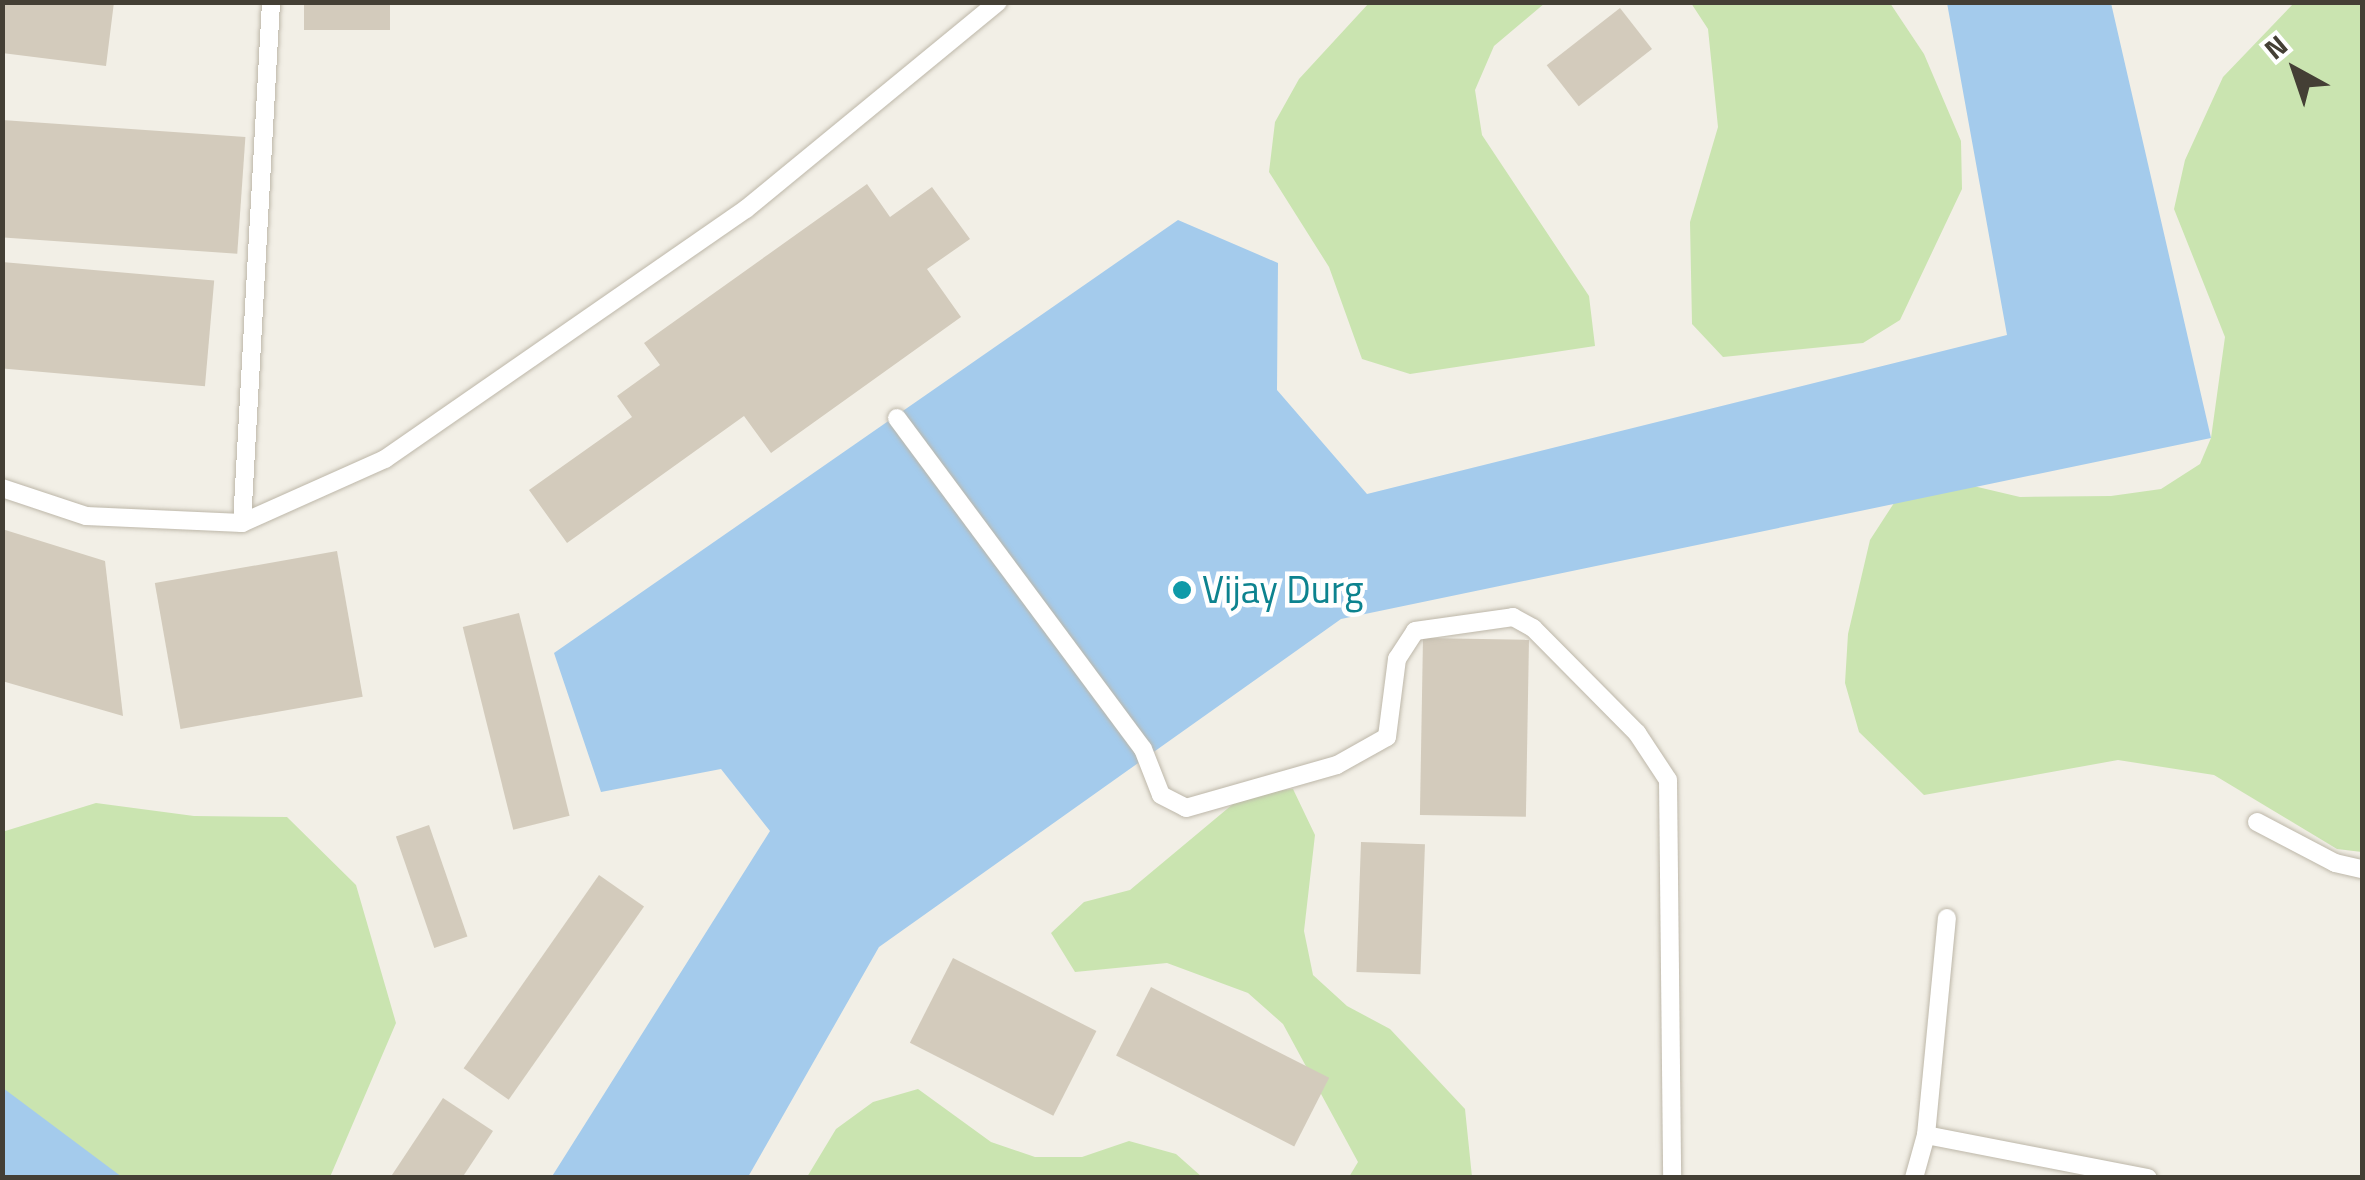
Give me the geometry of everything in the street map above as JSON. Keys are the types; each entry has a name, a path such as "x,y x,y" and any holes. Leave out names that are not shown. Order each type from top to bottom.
{"lane":[{"path":"242,523 271,2"},
{"path":"2,488 86,516 242,523 385,459 746,209 998,2"},
{"path":"897,418 1143,749 1161,795 1186,808 1220,802 1337,765 1387,737 1397,660 1414,631 1513,617 1533,628 1637,733 1668,780 1672,1178"},
{"path":"2257,822 2335,862 2362,868"},
{"path":"1914,1178 1926,1135 1948,918"},
{"path":"1926,1135 2148,1178"}],"green space":[{"path":"1369,3 1545,3 1494,46 1475,90 1482,135 1589,296 1595,346 1410,374 1362,359 1329,267 1269,172 1275,122 1299,79"},
{"path":"1691,3 1890,3 1924,54 1961,141 1962,189 1900,320 1863,343 1723,357 1692,324 1690,222 1718,127 1708,29"},
{"path":"2294,3 2362,3 2362,852 2337,849 2214,775 2118,760 1924,795 1859,732 1845,683 1848,634 1870,540 1894,503 1931,476 2020,497 2111,496 2161,489 2200,464 2211,438 2225,337 2174,209 2185,160 2223,77"},
{"path":"1293,789 1315,835 1304,931 1313,975 1347,1006 1390,1029 1465,1109 1472,1177 1349,1177 1358,1162 1283,1024 1248,993 1167,963 1075,972 1051,933 1084,902 1130,890 1245,794"},
{"path":"96,803 194,816 287,817 356,885 396,1023 330,1177 45,1178 3,1123 2,832"},
{"path":"918,1089 991,1142 1035,1157 1082,1157 1129,1141 1176,1154 1202,1177 807,1177 836,1129 873,1102"}],"water":[{"path":"1947,3 2111,3 2211,438 1341,619 879,947 748,1177 551,1178 770,831 721,769 601,792 554,653 1178,220 1278,263 1277,390 1367,494 2007,335"},
{"path":"3,1088 122,1177 3,1177"}],"building":[{"path":"2,2 114,2 106,66 2,53"},
{"path":"304,2 390,2 390,30 304,30"},
{"path":"1620,8 1652,49 1579,106 1547,65"},
{"path":"2,120 245,137 237,254 2,237"},
{"path":"867,184 890,217 932,187 970,239 927,269 961,317 771,453 744,416 567,543 529,490 632,417 617,396 660,365 644,343"},
{"path":"2,262 214,281 205,386 2,368"},
{"path":"2,529 105,561 123,716 2,681"},
{"path":"337,551 363,697 181,729 155,583"},
{"path":"519,613 570,816 513,830 463,627"},
{"path":"1423,638 1529,640 1526,817 1420,815"},
{"path":"429,825 467,937 434,948 396,836"},
{"path":"1361,842 1425,844 1420,974 1356,972"},
{"path":"599,875 644,907 509,1100 464,1068"},
{"path":"953,958 1096,1031 1053,1116 910,1043"},
{"path":"1151,987 1329,1078 1294,1146 1116,1056"},
{"path":"443,1098 493,1131 462,1178 390,1178"}],"place":[{"name":"Vijay Durg","path":"1182,590"}]}
